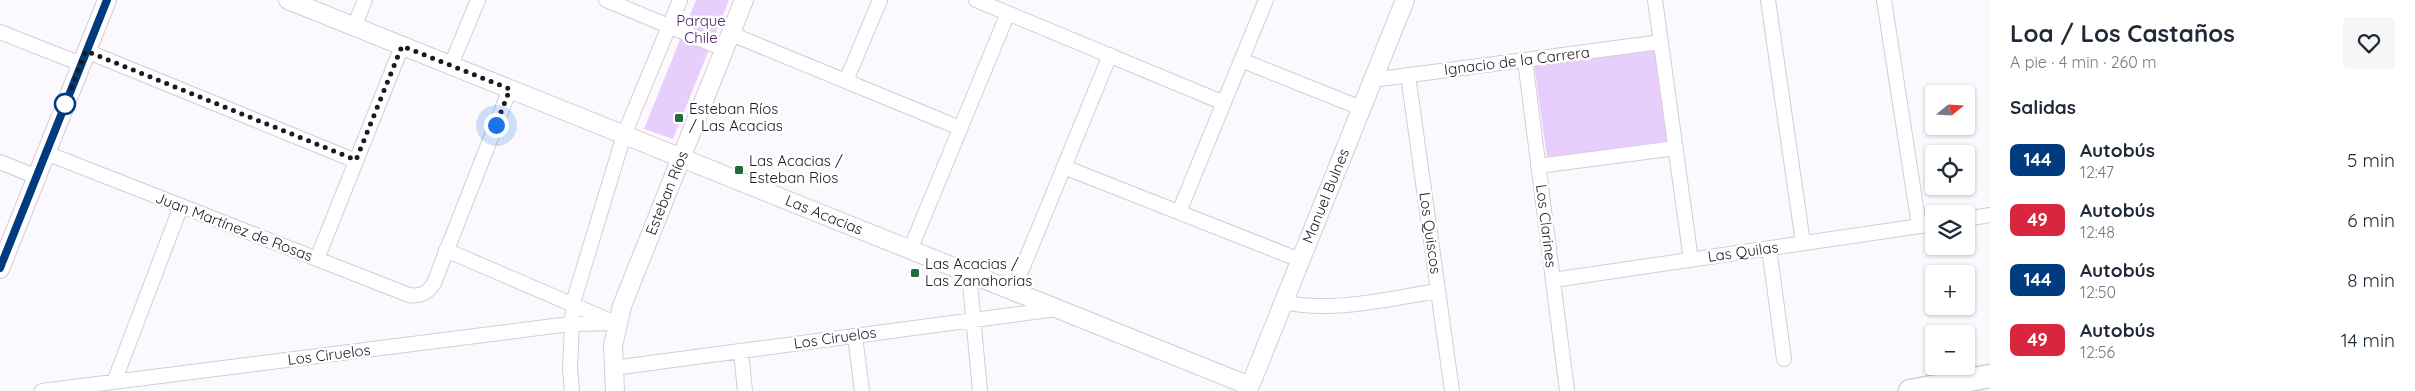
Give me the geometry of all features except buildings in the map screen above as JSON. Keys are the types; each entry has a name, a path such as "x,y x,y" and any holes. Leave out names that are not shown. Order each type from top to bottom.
{"highway":[{"path":"1910,391 1990,376"}],"street":[{"path":"0,268 107,0"},
{"name":"Las Acacias","path":"288,0 969,273 1249,388"},
{"path":"354,27 365,0"},
{"path":"451,66 478,0"},
{"path":"606,0 669,27 727,42 846,81 960,128"},
{"path":"572,391 570,324 573,303 624,135 680,0"},
{"name":"Esteban Ríos","path":"615,391 613,346 616,323 744,0"},
{"path":"846,81 880,0"},
{"path":"976,0 1224,103"},
{"path":"1179,212 1265,0"},
{"name":"Manuel Bulnes","path":"1249,388 1405,0"},
{"path":"1655,0 1692,260"},
{"path":"1768,0 1803,243"},
{"path":"1884,0 1919,226"},
{"path":"910,250 1008,13"},
{"path":"0,32 84,58 356,160"},
{"name":"Ignacio de la Carrera","path":"1372,80 1661,42"},
{"path":"317,259 402,46"},
{"path":"1013,291 1110,56"},
{"path":"1241,60 1361,108"},
{"name":"Los Clarines","path":"1525,60 1567,391"},
{"name":"Los Quiscos","path":"1408,76 1452,391"},
{"path":"510,89 446,250 616,323"},
{"path":"1538,166 1676,148"},
{"name":"Juan Martínez de Rosas","path":"46,153 409,295 423,294 432,286 446,250"},
{"path":"0,162 36,176"},
{"path":"1064,167 1300,260"},
{"path":"114,382 181,206"},
{"path":"1975,218 1990,215"},
{"name":"Las Quilas","path":"1553,280 1925,225"},
{"path":"1768,248 1784,359"},
{"path":"969,273 980,391"},
{"path":"1283,302 1310,307 1332,307 1438,292"},
{"name":"Los Ciruelos","path":"614,368 1057,309"},
{"name":"Los Ciruelos","path":"42,391 570,324 616,323"},
{"path":"855,336 862,391"},
{"path":"741,351 745,391"}],"green space":[{"name":"Parque Chile","path":"696,0 729,0 673,139 644,129"},
{"path":"1655,47 1667,141 1547,158 1534,64"}],"bus line":[{"name":"144","path":"0,268 107,0"}],"place":[{"name":"Esteban Ríos / Las Acacias","path":"679,118"},
{"name":"Las Acacias / Esteban Rios","path":"739,170"},
{"name":"Las Acacias / Las Zanahorias","path":"915,273"}],"route":[{"path":"65,104 86,51 356,160 402,46 510,89 496,125"}]}
